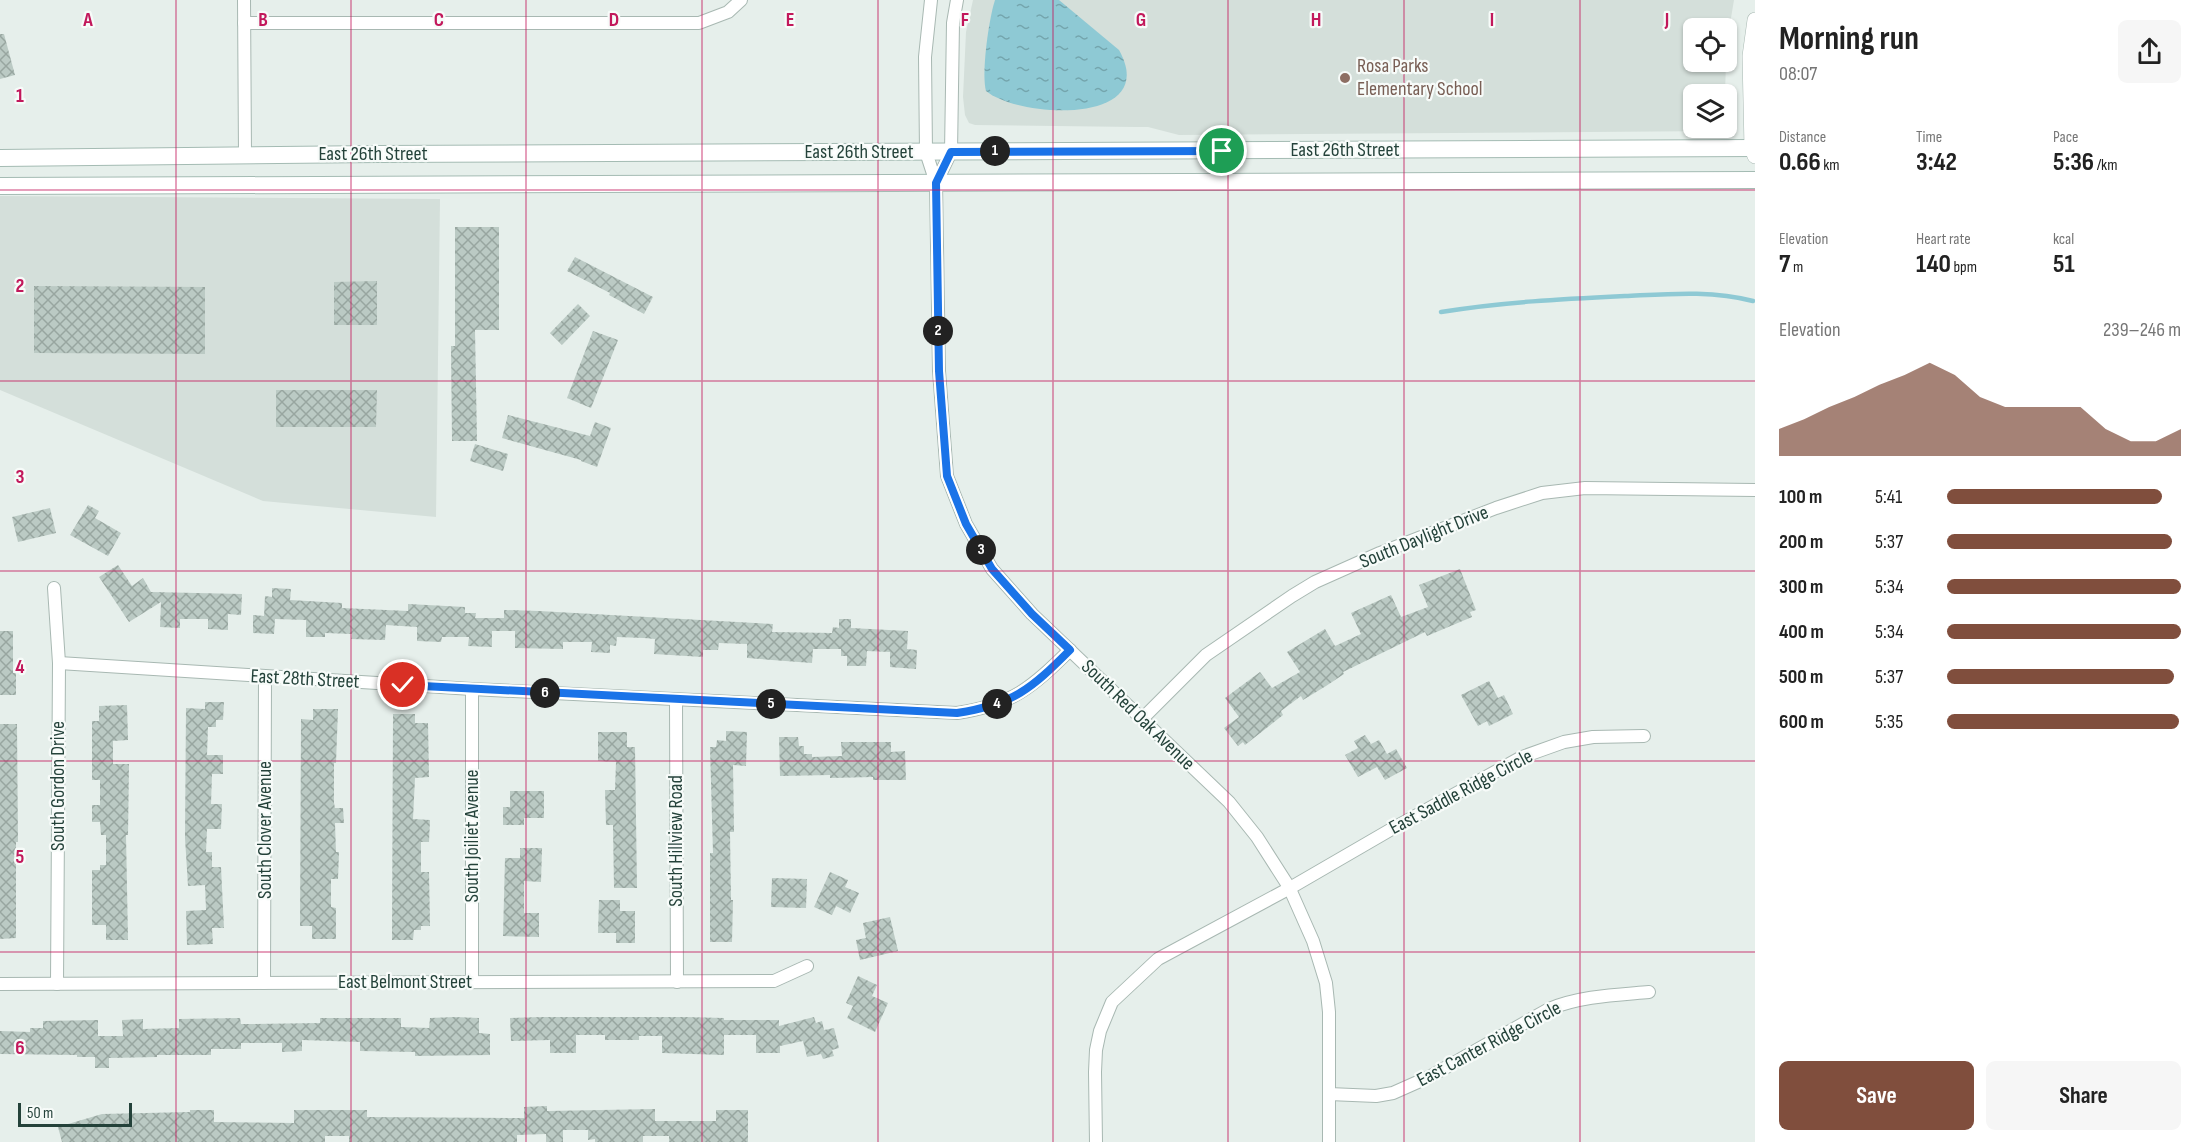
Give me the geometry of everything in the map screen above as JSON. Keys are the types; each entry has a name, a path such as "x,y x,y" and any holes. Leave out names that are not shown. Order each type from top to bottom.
{"main road":[{"name":"East 26th Street","path":"0,158 926,152 1754,151"},
{"name":"East 26th Street","path":"0,186 1755,180"}],"street":[{"path":"244,0 245,155"},
{"path":"244,23 699,23 728,12 741,0"},
{"name":"South Red Oak Avenue","path":"931,0 926,57 926,152 936,183 939,371 947,476 966,524 992,569 1032,614 1229,802 1257,837 1290,888 1313,940 1326,983 1329,1012 1329,1142"},
{"path":"936,183 951,152 953,23 957,0"},
{"path":"1754,151 1750,57 1755,20"},
{"name":"South Daylight Drive","path":"1143,718 1206,655 1315,582 1380,553 1496,508 1542,494 1586,488 1755,490"},
{"name":"South Gordon Drive","path":"54,588 59,663 57,984"},
{"name":"East 28th Street","path":"59,663 472,689 957,713 984,709 1018,694 1037,683 1070,650"},
{"name":"South Clover Avenue","path":"264,983 265,677"},
{"name":"South Joiliet Avenue","path":"472,689 472,982"},
{"name":"South Hillview Road","path":"676,700 677,982"},
{"name":"East Saddle Ridge Circle","path":"1096,1142 1096,1050 1100,1031 1112,1002 1158,959 1290,888 1522,757 1564,742 1593,737 1644,736"},
{"name":"East Belmont Street","path":"0,984 774,981 807,966"},
{"name":"East Canter Ridge Circle","path":"1329,1094 1376,1096 1393,1093 1429,1077 1550,1009 1567,1002 1606,995 1649,993"}],"shaded area":[{"name":"Rosa Parks Elementary School","path":"973,0 1734,0 1731,18 1683,18 1683,72 1726,72 1725,84 1683,84 1683,131 1179,135 1148,127 975,125 969,123 965,115 963,97 966,32"},
{"path":"0,196 440,199 436,517 263,501 0,390"}],"water":[{"path":"995,0 1059,0 1119,50 1127,74 1121,92 1104,103 1081,109 1054,110 1027,107 1003,100 986,91 984,72 986,46"}],"building":[{"path":"0,34 4,34 15,75 0,79"},
{"path":"455,227 499,227 499,330 475,330 477,441 452,441 451,346 455,346"},
{"path":"575,257 653,297 644,314 567,271"},
{"path":"377,281 377,325 334,325 334,282"},
{"path":"34,286 205,287 205,354 34,353"},
{"path":"578,304 590,316 562,345 550,333"},
{"path":"593,331 618,340 591,408 567,398"},
{"path":"276,390 377,390 376,427 276,427"},
{"path":"508,415 590,436 595,422 611,428 597,467 581,460 502,438"},
{"path":"475,444 508,454 503,471 470,461"},
{"path":"88,505 99,511 95,518 121,533 108,556 70,535"},
{"path":"50,508 56,533 18,542 12,517"},
{"path":"118,565 132,586 143,578 151,592 242,594 241,615 228,614 228,630 208,629 208,619 180,619 180,628 160,627 161,602 129,622 99,577"},
{"path":"1460,569 1476,610 1470,612 1472,617 1427,636 1425,632 1343,672 1344,674 1303,700 1301,696 1281,711 1283,715 1245,745 1243,742 1238,746 1224,728 1239,717 1225,698 1260,672 1272,688 1300,672 1287,652 1325,629 1335,646 1361,634 1351,613 1391,595 1401,617 1428,607 1419,585"},
{"path":"272,588 291,589 290,600 342,603 342,608 408,611 408,604 465,607 465,613 476,613 475,618 504,618 504,610 539,611 773,624 772,632 832,633 833,627 839,628 839,619 851,619 851,628 908,631 907,649 917,650 916,669 890,667 890,652 867,651 866,666 847,666 847,656 841,656 841,649 813,649 812,663 747,658 747,644 719,643 718,650 703,650 703,657 654,654 655,639 644,638 617,637 616,646 610,645 610,653 591,652 592,642 563,642 563,649 515,648 515,631 492,631 492,647 468,646 469,637 442,637 441,642 417,641 417,627 386,625 385,640 351,639 352,634 325,633 325,637 306,637 306,620 275,619 274,634 253,633 253,615 264,616 265,596 272,597"},
{"path":"0,631 13,631 13,673 16,673 16,695 0,695"},
{"path":"1489,681 1498,698 1504,695 1513,714 1489,726 1487,721 1478,726 1461,695"},
{"path":"205,702 224,702 223,720 216,720 216,727 208,727 207,755 223,755 223,774 212,774 211,804 222,804 221,829 207,829 206,852 212,852 212,867 221,867 224,928 212,928 213,944 187,945 186,911 206,910 205,885 188,886 185,838 186,708 205,709"},
{"path":"127,705 128,740 113,741 113,764 129,764 128,835 126,835 128,940 106,940 106,925 92,925 92,870 100,870 100,865 106,865 106,835 101,835 100,822 92,822 92,805 100,805 100,780 92,780 92,721 99,721 99,706"},
{"path":"313,709 338,709 334,803 335,808 343,808 344,823 335,823 336,852 339,852 338,879 331,879 331,907 336,908 336,939 312,939 312,926 300,926 301,719 313,720"},
{"path":"393,714 415,714 415,723 428,723 429,777 415,778 413,819 430,820 429,842 421,842 421,872 429,872 430,926 421,926 421,930 414,930 413,940 392,940"},
{"path":"0,724 17,724 18,842 16,842 16,938 0,939"},
{"path":"726,731 747,732 746,766 733,765 734,832 730,832 732,942 710,942 710,853 713,853 710,747 716,747 717,740 726,741"},
{"path":"598,732 627,732 627,747 635,747 637,888 614,888 613,825 606,825 605,790 615,790 616,762 598,761"},
{"path":"1365,735 1371,744 1379,740 1387,754 1396,749 1407,768 1385,780 1377,767 1358,777 1345,755 1358,748 1354,741"},
{"path":"779,737 798,737 799,746 804,746 804,754 812,754 812,757 842,756 841,742 891,742 891,752 905,751 906,780 873,780 873,777 830,778 830,775 780,776"},
{"path":"510,791 544,791 544,818 524,818 524,825 503,825 503,807 510,807"},
{"path":"520,848 542,848 541,882 524,881 524,913 539,913 539,937 503,936 505,858 520,858"},
{"path":"830,872 848,880 845,887 859,893 850,913 836,906 832,915 814,907"},
{"path":"772,878 807,879 806,908 771,907"},
{"path":"599,900 620,900 620,911 635,911 635,943 616,943 616,933 598,933"},
{"path":"890,917 898,951 860,960 856,940 866,938 863,923"},
{"path":"858,976 877,985 872,996 888,1003 875,1032 847,1018 853,1006 846,1003"},
{"path":"685,1017 779,1020 779,1026 814,1017 816,1023 822,1021 824,1030 834,1028 839,1048 832,1050 834,1056 823,1059 821,1054 807,1057 803,1041 780,1046 780,1053 756,1053 756,1035 724,1035 724,1055 662,1053 662,1036 639,1036 639,1040 605,1040 605,1035 576,1035 576,1053 550,1053 550,1040 511,1041 510,1018"},
{"path":"240,1018 241,1024 252,1024 320,1023 320,1018 401,1018 401,1027 429,1028 430,1018 479,1018 479,1033 490,1034 490,1055 415,1056 415,1052 360,1051 360,1042 302,1040 302,1051 282,1052 282,1043 241,1043 241,1049 211,1049 211,1055 109,1058 109,1068 95,1068 95,1057 0,1054 0,1031 30,1032 30,1028 43,1028 43,1021 98,1020 98,1036 123,1036 122,1020 143,1019 143,1029 179,1028 179,1019"},
{"path":"547,1106 547,1111 655,1109 655,1121 716,1121 716,1110 748,1110 748,1142 669,1142 669,1136 643,1136 643,1142 595,1142 595,1139 588,1140 588,1130 563,1130 563,1142 546,1142 546,1134 517,1135 517,1142 349,1142 349,1136 325,1136 325,1142 62,1142 58,1127 102,1114 190,1112 190,1110 214,1110 214,1122 294,1123 294,1110 367,1110 367,1117 524,1118 524,1107"}],"waterway":[{"path":"1441,312 1533,301 1673,294 1721,295 1753,301"}],"place":[{"name":"Rosa Parks Elementary School","path":"1345,78"}],"route":[{"path":"403,685 957,713 984,709 1037,683 1070,650 1032,614 992,569 966,524 947,476 939,371 936,183 951,152 1222,151"}]}
